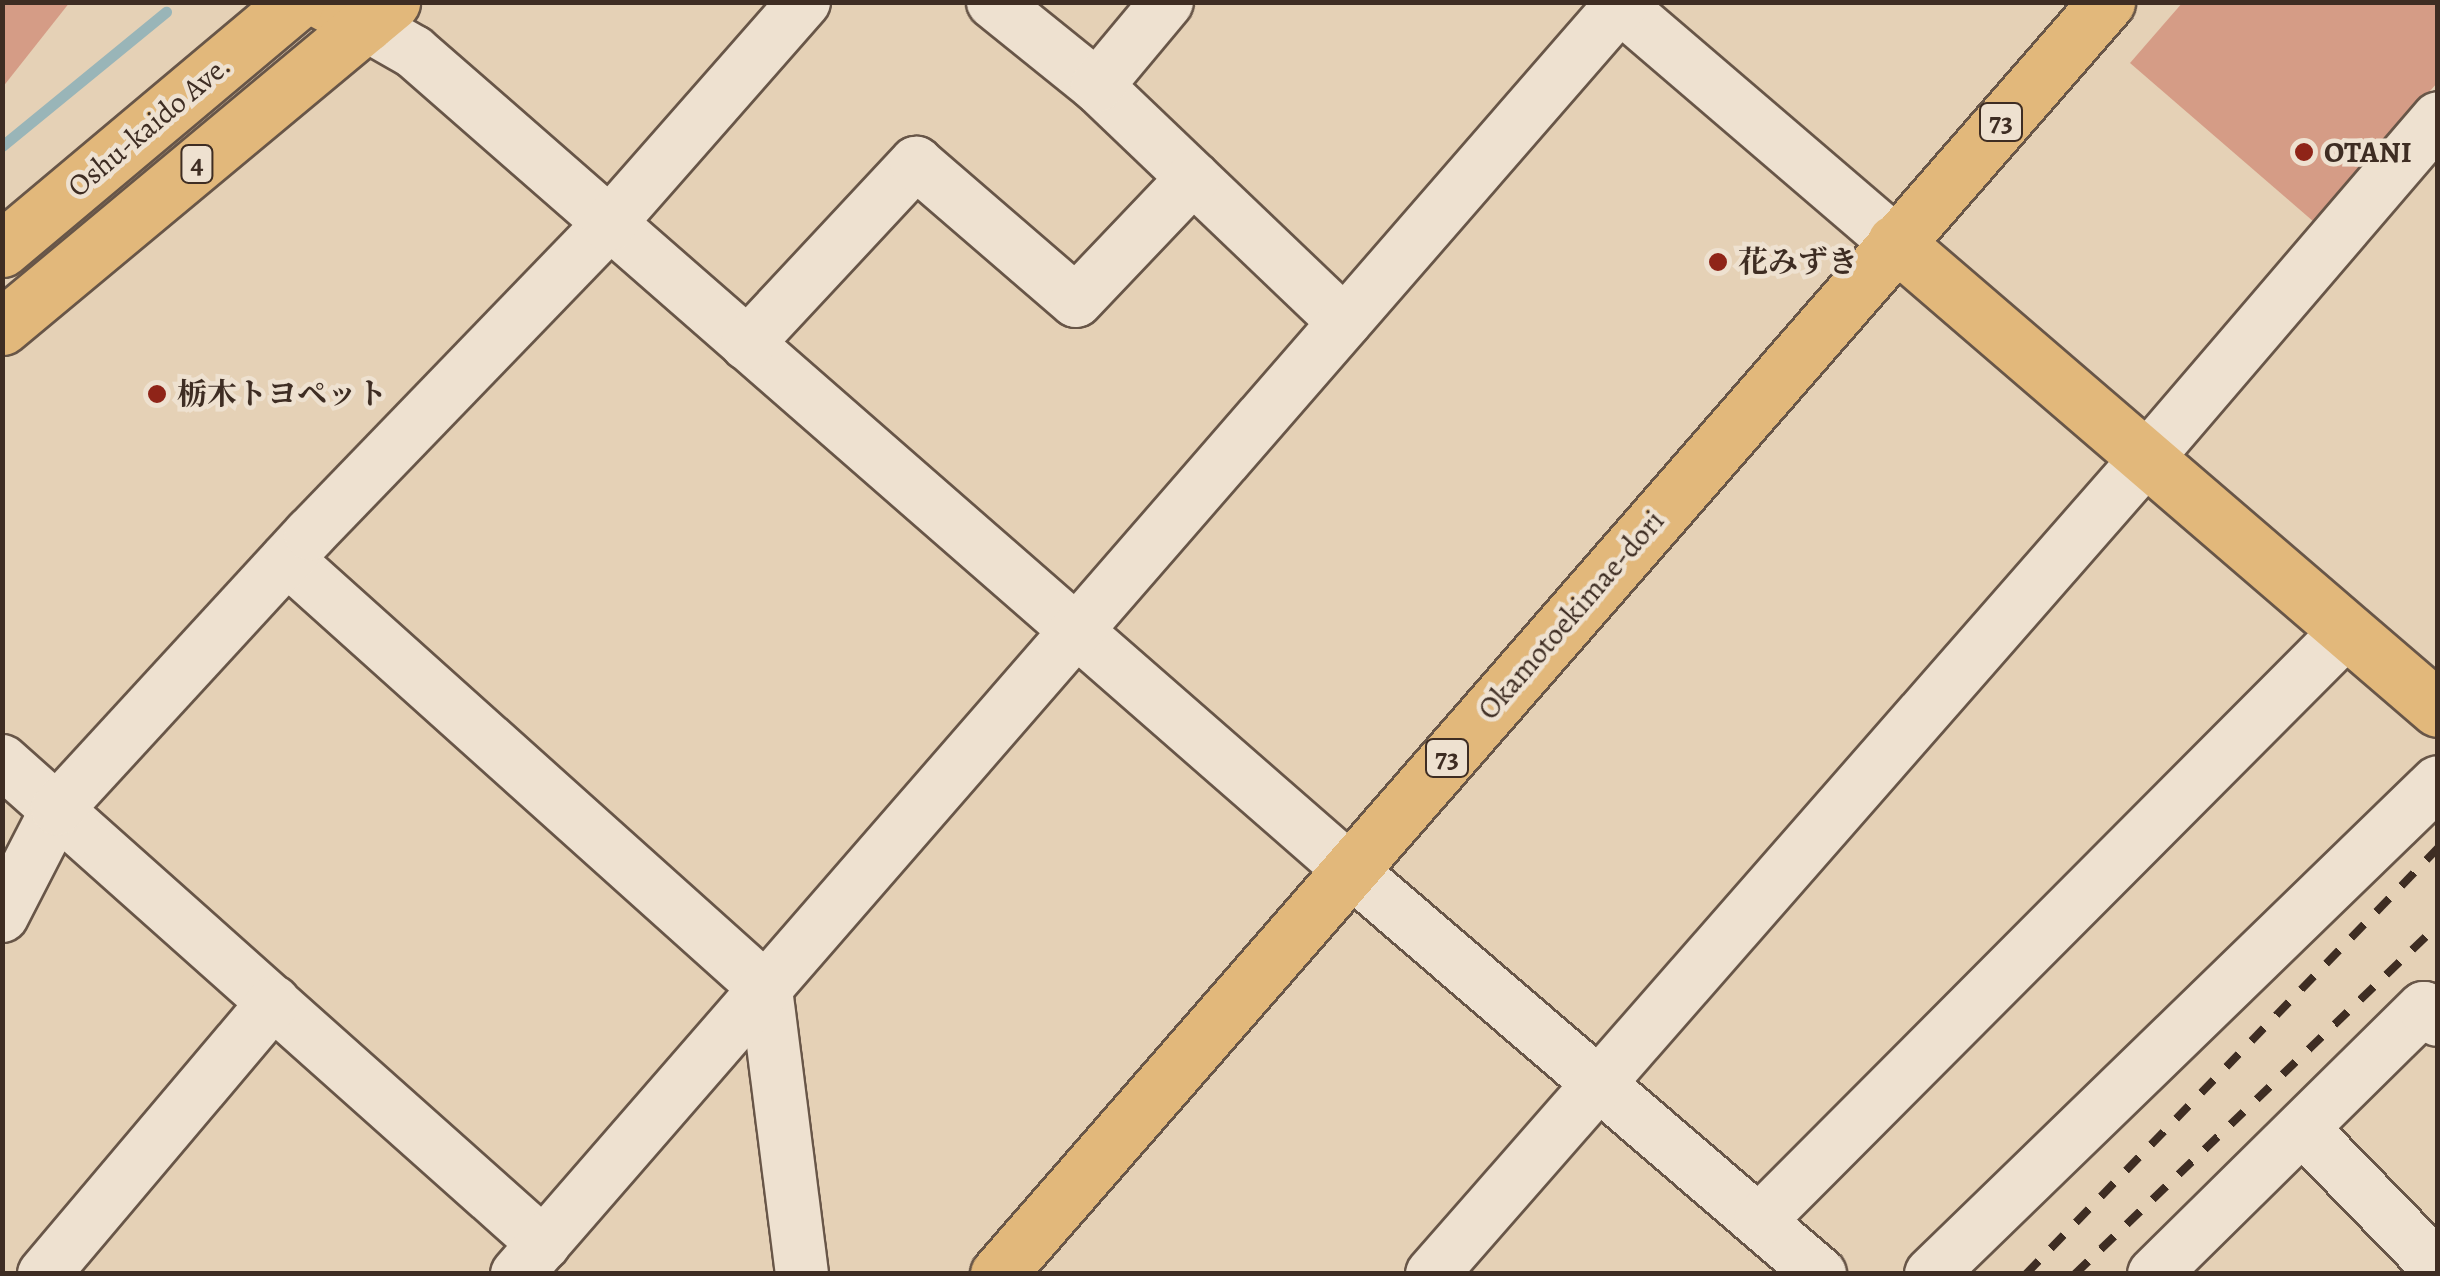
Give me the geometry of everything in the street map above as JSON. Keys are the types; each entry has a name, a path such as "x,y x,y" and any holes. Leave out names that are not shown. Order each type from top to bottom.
{"main road":[{"name":"Oshu-kaido Ave.","path":"2,249 296,2"},
{"name":"Okamotoekimae-dori","path":"998,1274 2107,2"},
{"name":"Oshu-kaido Ave.","path":"2,327 361,10"},
{"path":"1895,242 2436,705"}],"street":[{"path":"2,916 57,808 287,559 608,224 804,2"},
{"path":"994,2 1097,86 1344,322"},
{"path":"1097,86 1167,2"},
{"path":"2,761 274,1002 530,1258 1621,4 1895,242"},
{"path":"361,10 1820,1274"},
{"path":"1432,1274 2146,459 2438,118"},
{"path":"747,344 916,163 1076,301 1193,178"},
{"path":"287,559 766,990 802,1274"},
{"path":"1760,1220 2347,632"},
{"path":"1931,1274 2438,782"},
{"path":"44,1274 274,1002"},
{"path":"2154,1274 2424,1008 2438,1020"},
{"path":"2304,1130 2438,1268"}],"building":[{"path":"2,2 70,2 2,88"},
{"name":"OTANI","path":"2183,2 2438,2 2438,82 2314,222 2130,63"}],"waterway":[{"path":"2,146 166,12"}],"railway":[{"path":"2026,1274 2438,848"},
{"path":"2075,1274 2438,925"}],"place":[{"name":"OTANI","path":"2304,152"},
{"name":"花みずき","path":"1718,262"},
{"name":"栃木トヨペット","path":"157,394"}]}
